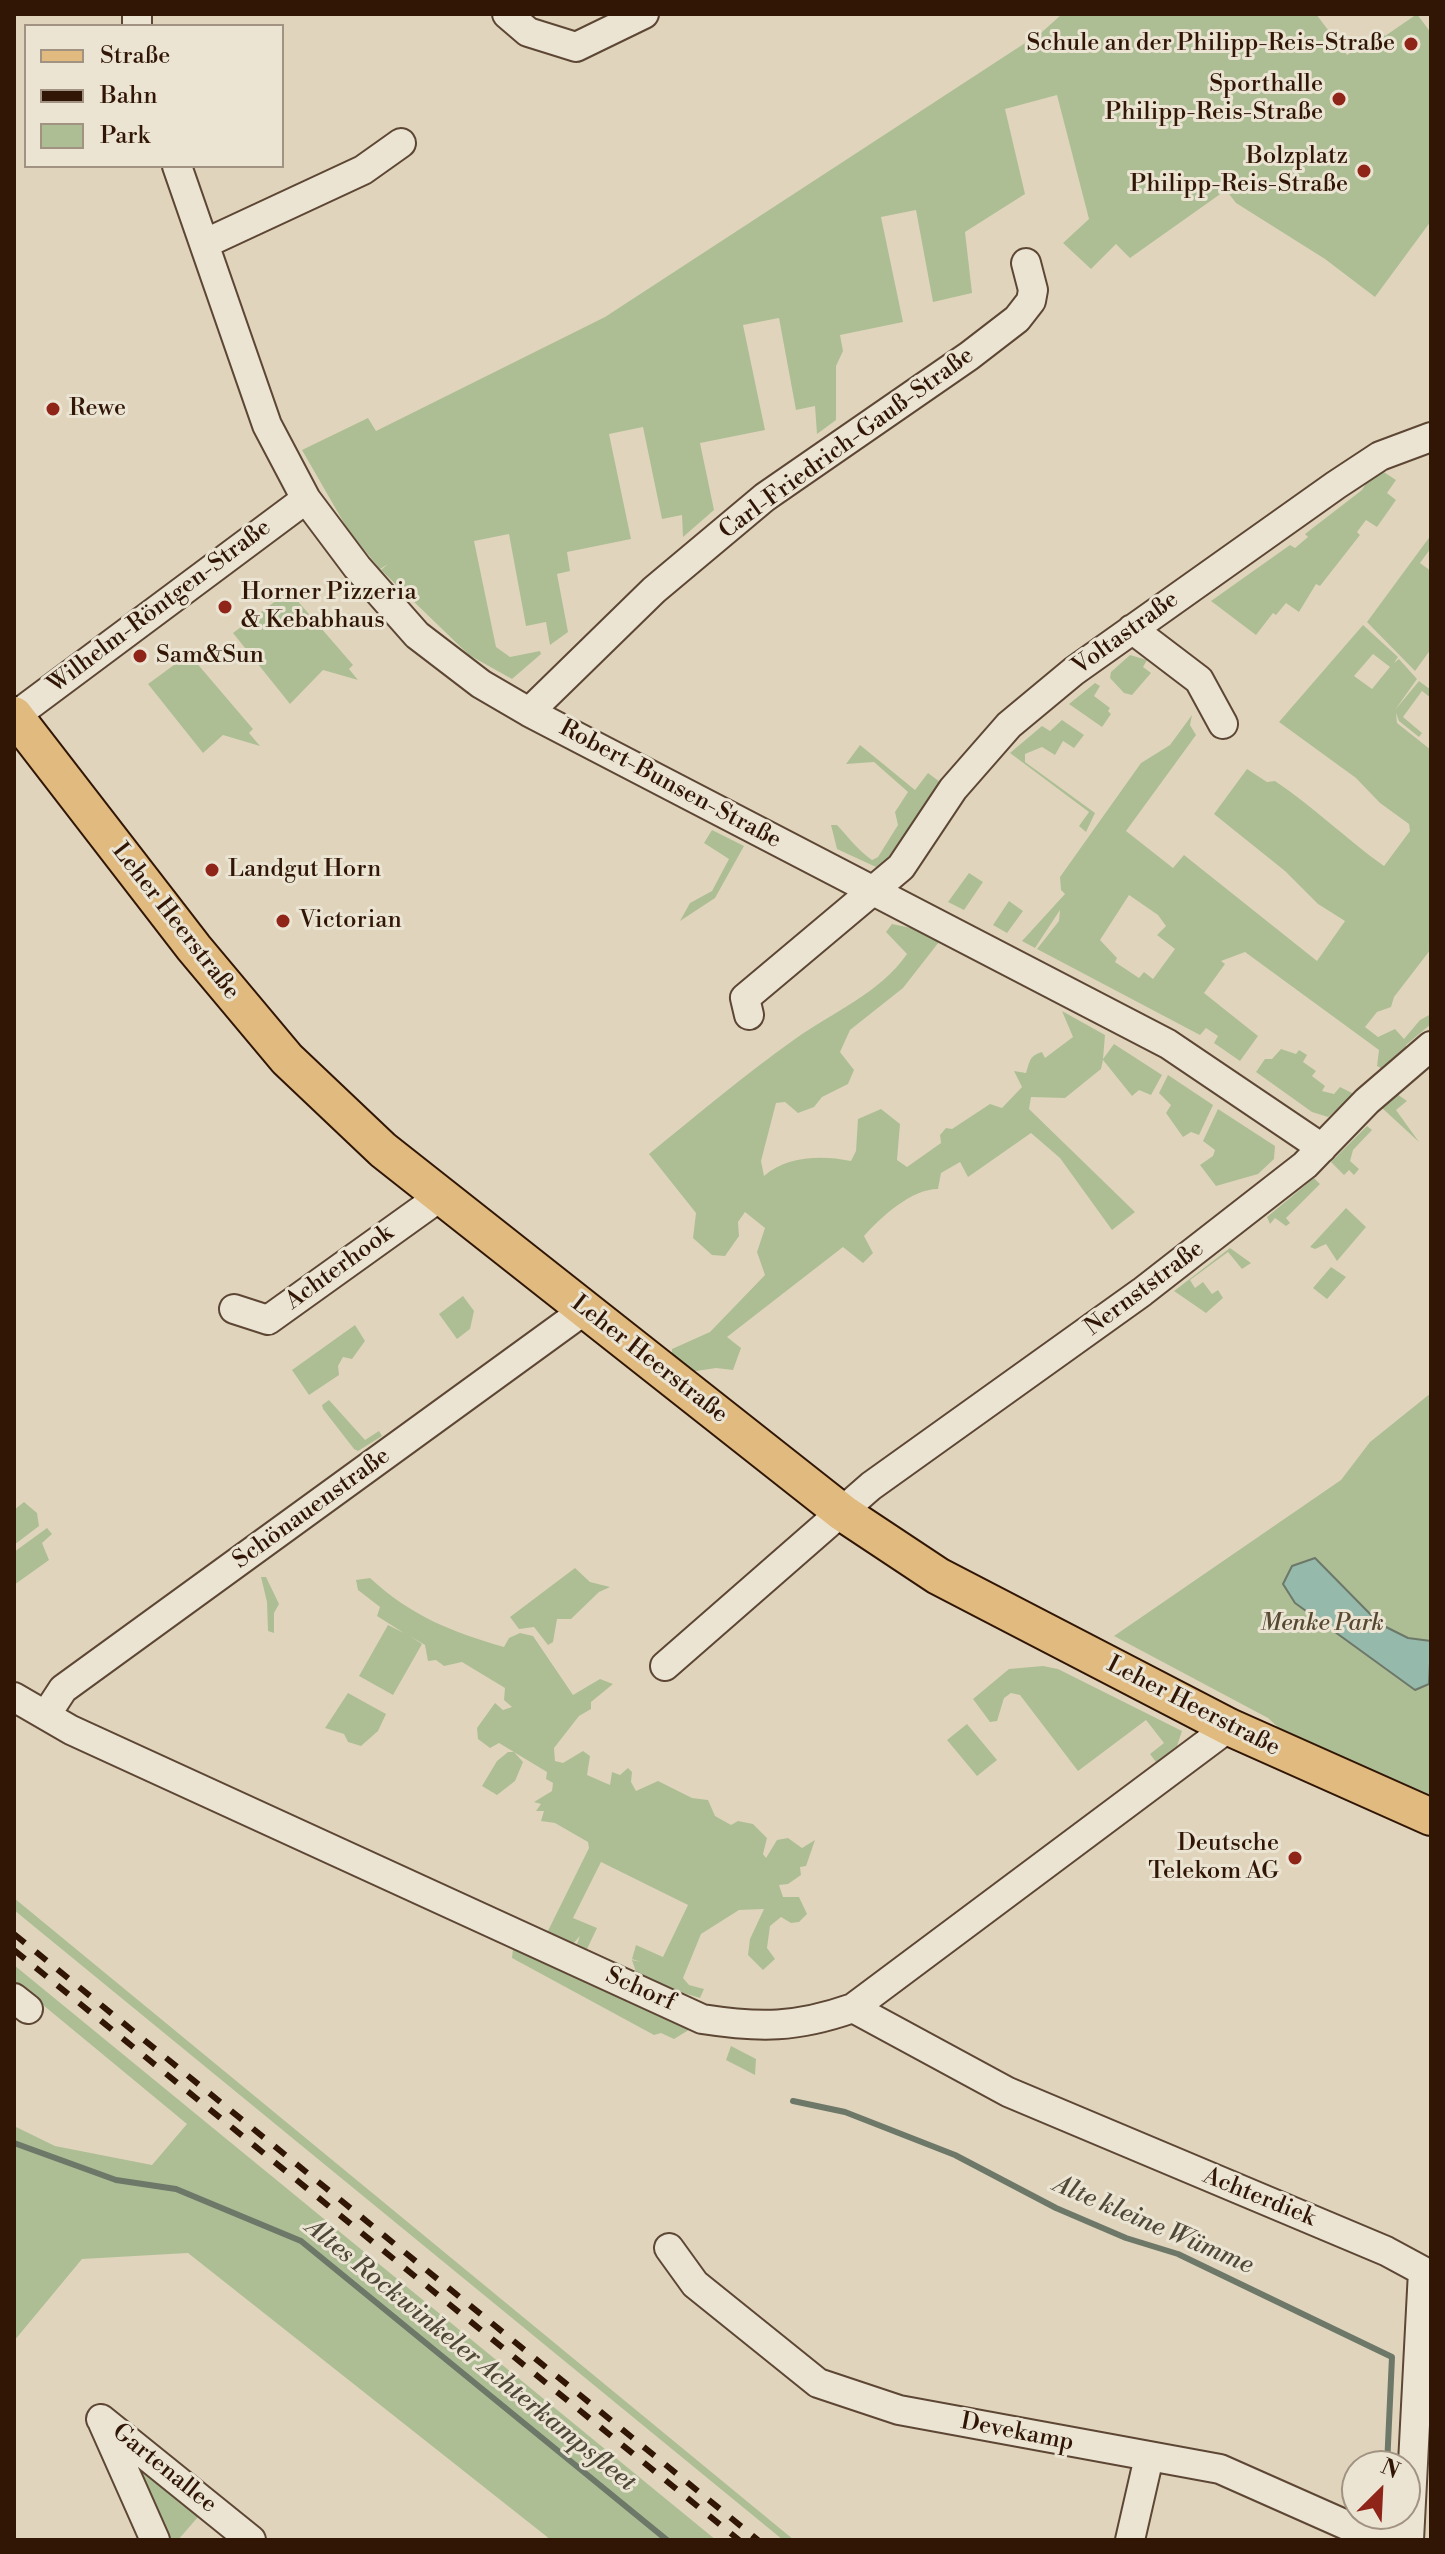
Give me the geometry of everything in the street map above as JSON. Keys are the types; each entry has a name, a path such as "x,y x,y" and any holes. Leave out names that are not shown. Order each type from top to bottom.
{"main road":[{"name":"Leher Heerstraße","path":"15,716 194,948 279,1051 383,1150 843,1513 938,1576 1229,1727 1285,1755 1431,1817"}],"street":[{"path":"507,14 528,32 576,47 644,14"},
{"path":"206,243 363,170 401,143"},
{"name":"Robert-Bunsen-Straße","path":"178,168 267,425 306,499 357,567 417,635 481,684 529,712 1168,1044 1322,1148"},
{"name":"Carl-Friedrich-Gauß-Straße","path":"529,712 654,590 765,497 969,356 1017,319 1031,301 1033,290 1026,263"},
{"name":"Voltastraße","path":"749,1015 745,998 901,867 953,789 1009,725 1074,671 1356,471 1380,456 1431,437"},
{"name":"Wilhelm-Röntgen-Straße","path":"15,716 306,499"},
{"path":"1132,629 1199,680 1223,724"},
{"name":"Nernststraße","path":"665,1666 871,1486 1231,1225 1322,1148 1367,1101 1431,1046"},
{"name":"Achterhook","path":"234,1309 268,1320 441,1196"},
{"name":"Schönauenstraße","path":"46,1715 63,1689 586,1309"},
{"name":"Schorf","path":"14,1697 46,1715 702,2019 776,2027 818,2021 853,2008 1229,1727"},
{"name":"Achterdiek","path":"853,2008 1009,2093 1386,2251 1423,2271 1409,2539"},
{"name":"Devekamp","path":"669,2248 695,2284 818,2383 899,2410 1220,2469 1353,2528 1409,2539"},
{"name":"Gartenallee","path":"155,2540 101,2419 218,2530 251,2540"},
{"path":"1130,2540 1149,2457"}],"green space":[{"path":"1062,14 1316,14 1347,55 1381,32 1385,36 1417,14 1431,33 1431,221 1375,297 1325,259 1236,203 1226,190 1130,258 1116,244 1091,269 1063,243 1089,219 1057,95 1005,109 1025,194 965,232 972,293 933,302 916,210 881,217 903,322 840,335 843,351 836,366 836,420 817,434 815,406 796,410 779,318 743,325 765,430 700,443 714,510 683,537 682,515 662,519 643,427 609,434 631,539 567,552 570,571 557,574 568,632 550,645 546,622 526,626 509,534 474,541 496,647 510,657 540,651 541,654 512,679 469,655 381,570 388,564 380,569 348,530 302,450 368,418 376,431 605,317 1042,32"},
{"path":"1376,467 1396,480 1387,493 1396,500 1377,527 1366,520 1357,532 1360,535 1320,586 1316,584 1299,612 1286,603 1276,615 1273,613 1256,635 1211,601 1290,545 1295,548 1308,537 1305,534 1362,490"},
{"path":"1431,535 1431,548 1420,563 1431,571 1431,649 1415,671 1367,622"},
{"path":"289,591 353,665 349,669 358,680 323,670 290,704 233,633"},
{"path":"1363,625 1398,657 1394,663 1399,659 1417,679 1395,710 1419,681 1431,690 1431,698 1422,691 1403,717 1422,733 1419,737 1399,721 1396,713 1397,723 1431,750 1431,949 1394,997 1391,1007 1377,1012 1365,1027 1378,1037 1395,1029 1404,1039 1420,1020 1431,1014 1431,1024 1406,1045 1406,1055 1388,1072 1377,1066 1379,1050 1245,952 1221,961 1225,964 1204,993 1258,1036 1240,1061 1214,1043 1218,1036 1206,1028 1200,1035 1037,949 1059,921 1060,910 1035,948 1022,941 1065,894 1061,890 1060,877 1141,763 1170,745 1192,715 1190,725 1196,735 1126,831 1173,868 1184,855 1317,961 1345,921 1318,904 1285,871 1214,814 1247,769 1267,782 1275,781 1384,866 1410,831 1409,824 1380,803 1356,778 1279,722","holes":["1373,654 1390,667 1372,689 1354,676","1129,895 1158,915 1166,926 1157,935 1175,949 1153,979 1144,972 1139,978 1115,962 1117,958 1100,940"]},
{"path":"189,654 253,729 249,733 260,746 223,735 203,753 148,684"},
{"path":"1130,655 1147,660 1143,667 1151,673 1132,695 1124,693 1110,678 1111,672"},
{"path":"1095,683 1100,686 1094,696 1110,708 1108,711 1111,714 1102,727 1069,704"},
{"path":"1062,720 1084,735 1074,748 1063,741 1055,755 1042,747 1025,754 1025,762 1095,813 1086,832 1079,826 1089,812 1010,753 1042,726 1050,731"},
{"path":"860,745 915,790 928,773 940,782 885,862 876,867 837,849 831,825 837,825 872,860 878,857 898,825 895,812 908,792 874,762 846,764"},
{"path":"712,830 744,846 715,898 680,921 690,903 712,891 729,859 704,843"},
{"path":"969,873 983,882 964,910 948,902"},
{"path":"1009,901 1023,911 1007,933 993,925"},
{"path":"892,924 911,928 939,942 903,988 850,1030 840,1052 854,1070 848,1084 822,1097 814,1107 798,1113 785,1102 776,1103 761,1161 764,1176 783,1164 805,1159 851,1161 856,1151 858,1119 881,1109 900,1124 897,1160 907,1167 941,1143 940,1135 946,1128 952,1129 990,1104 1002,1108 1022,1087 1014,1071 1026,1073 1035,1055 1042,1052 1045,1058 1073,1037 1062,1011 1105,1035 1103,1059 1114,1044 1162,1075 1151,1095 1139,1090 1132,1096 1103,1060 1101,1069 1065,1098 1031,1097 1029,1109 1135,1212 1112,1230 1060,1158 1031,1133 968,1177 960,1162 941,1173 938,1189 908,1199 888,1212 864,1236 873,1253 863,1263 843,1247 727,1337 741,1348 733,1370 716,1368 683,1373 672,1365 672,1349 710,1332 765,1275 757,1252 765,1228 745,1212 738,1222 739,1236 725,1256 712,1255 693,1238 696,1213 649,1154 776,1053 870,991 896,968 907,954 886,932"},
{"path":"1281,1049 1296,1054 1299,1050 1307,1055 1303,1062 1316,1071 1312,1076 1325,1086 1322,1091 1334,1094 1340,1087 1354,1094 1328,1117 1312,1112 1256,1072 1265,1059 1272,1059"},
{"path":"1168,1075 1213,1105 1199,1135 1191,1132 1183,1137 1166,1113 1171,1105 1159,1093"},
{"path":"1397,1094 1407,1101 1396,1110 1419,1142 1382,1108"},
{"path":"1218,1109 1275,1146 1274,1159 1258,1174 1216,1186 1200,1165 1213,1156 1215,1150 1203,1141"},
{"path":"1367,1126 1372,1130 1353,1150 1350,1161 1359,1169 1354,1175 1349,1170 1344,1175 1331,1162"},
{"path":"1314,1178 1320,1184 1286,1218 1290,1223 1286,1226 1275,1218 1270,1224 1267,1217"},
{"path":"1346,1208 1366,1227 1337,1261 1326,1244 1315,1249 1310,1247"},
{"path":"1230,1248 1251,1263 1242,1269 1228,1252 1190,1280 1195,1288 1203,1282 1212,1294 1218,1290 1223,1298 1206,1313 1174,1291"},
{"path":"1331,1267 1346,1277 1327,1299 1313,1288"},
{"path":"463,1296 474,1311 470,1329 457,1339 439,1314"},
{"path":"355,1325 365,1341 352,1359 343,1357 338,1366 339,1375 309,1395 292,1370"},
{"name":"Menke Park","path":"1431,1393 1431,1800 1292,1740 1268,1718 1114,1636 1341,1480 1370,1442"},
{"path":"329,1400 365,1440 379,1431 382,1436 358,1451 354,1449 323,1409 322,1405"},
{"path":"24,1502 37,1513 39,1526 14,1545 14,1510"},
{"path":"47,1528 52,1534 42,1543 49,1560 14,1585 14,1552"},
{"path":"575,1568 590,1582 610,1587 599,1592 571,1619 557,1619 553,1642 548,1645 534,1627 519,1629 510,1617"},
{"path":"261,1577 266,1577 279,1604 274,1613 274,1633 268,1631 267,1602"},
{"path":"370,1578 417,1613 485,1641 504,1647 509,1638 520,1633 533,1636 573,1695 600,1679 613,1684 591,1702 591,1709 579,1716 554,1748 555,1761 563,1763 583,1751 590,1756 587,1775 610,1785 612,1772 620,1775 628,1768 632,1772 631,1782 636,1791 658,1781 692,1798 708,1800 715,1816 731,1825 738,1821 753,1824 767,1838 763,1854 766,1858 777,1840 788,1838 802,1848 815,1840 806,1866 800,1867 801,1875 788,1884 779,1885 783,1897 799,1897 807,1914 799,1922 791,1923 781,1917 770,1926 767,1948 775,1959 763,1970 748,1955 750,1939 764,1909 739,1910 701,1934 683,1978 689,1985 704,1989 700,1998 677,1991 657,1993 542,1943 589,1848 588,1842 555,1823 541,1821 544,1811 536,1811 541,1804 534,1802 552,1791 553,1783 546,1779 547,1772 499,1743 490,1748 478,1739 477,1728 495,1703 503,1710 512,1707 504,1700 505,1688 462,1662 444,1666 436,1660 428,1661 425,1645 410,1636 422,1644 393,1695 359,1676 388,1625 404,1633 377,1616 380,1607 358,1590 356,1580","holes":["601,1862 688,1905 663,1957 636,1945 632,1959 641,1962 632,1960 637,1975 572,1945 580,1936 577,1944 587,1949 597,1928 573,1918"]},
{"path":"1043,1666 1058,1669 1182,1731 1177,1746 1156,1762 1150,1754 1164,1743 1146,1720 1078,1771 1020,1695 1011,1693 1004,1698 997,1721 990,1722 973,1699 1009,1669"},
{"path":"348,1693 386,1714 378,1731 361,1746 348,1742 344,1734 325,1728"},
{"path":"967,1724 997,1760 977,1776 947,1740"},
{"path":"508,1752 514,1752 523,1762 515,1781 497,1795 482,1786 497,1761"},
{"path":"14,1898 794,2540 783,2540 14,1910"},
{"path":"514,1940 692,2028 674,2039 661,2033 654,2035 512,1958"},
{"path":"14,1965 716,2540 551,2540 188,2253 82,2259 14,2341 14,2126 55,2146 152,2165 187,2124 14,1981"},
{"path":"731,2046 756,2059 755,2075 726,2060"},
{"path":"118,2441 209,2526 198,2517 178,2540 162,2540"}],"shaded area":[{"path":"1315,1558 1380,1624 1408,1638 1431,1641 1429,1684 1415,1690 1295,1603 1283,1584 1292,1566"}],"waterway":[{"name":"Alte kleine Wümme","path":"793,2101 845,2112 955,2155 1056,2208 1126,2238 1178,2254 1392,2357 1388,2450"},
{"name":"Altes Rockwinkeler Achterkampsfleet","path":"14,2143 116,2180 176,2189 301,2241 667,2540"}],"railway":[{"path":"14,1934 758,2540"},
{"path":"14,1950 739,2540"}],"place":[{"name":"Schule an der Philipp-Reis-Straße","path":"1411,44"},
{"name":"Sporthalle Philipp-Reis-Straße","path":"1339,99"},
{"name":"Bolzplatz Philipp-Reis-Straße","path":"1364,171"},
{"name":"Rewe","path":"53,409"},
{"name":"Horner Pizzeria & Kebabhaus","path":"225,607"},
{"name":"Sam&Sun","path":"140,656"},
{"name":"Landgut Horn","path":"212,870"},
{"name":"Victorian","path":"283,921"},
{"name":"Deutsche Telekom AG","path":"1295,1858"}]}
